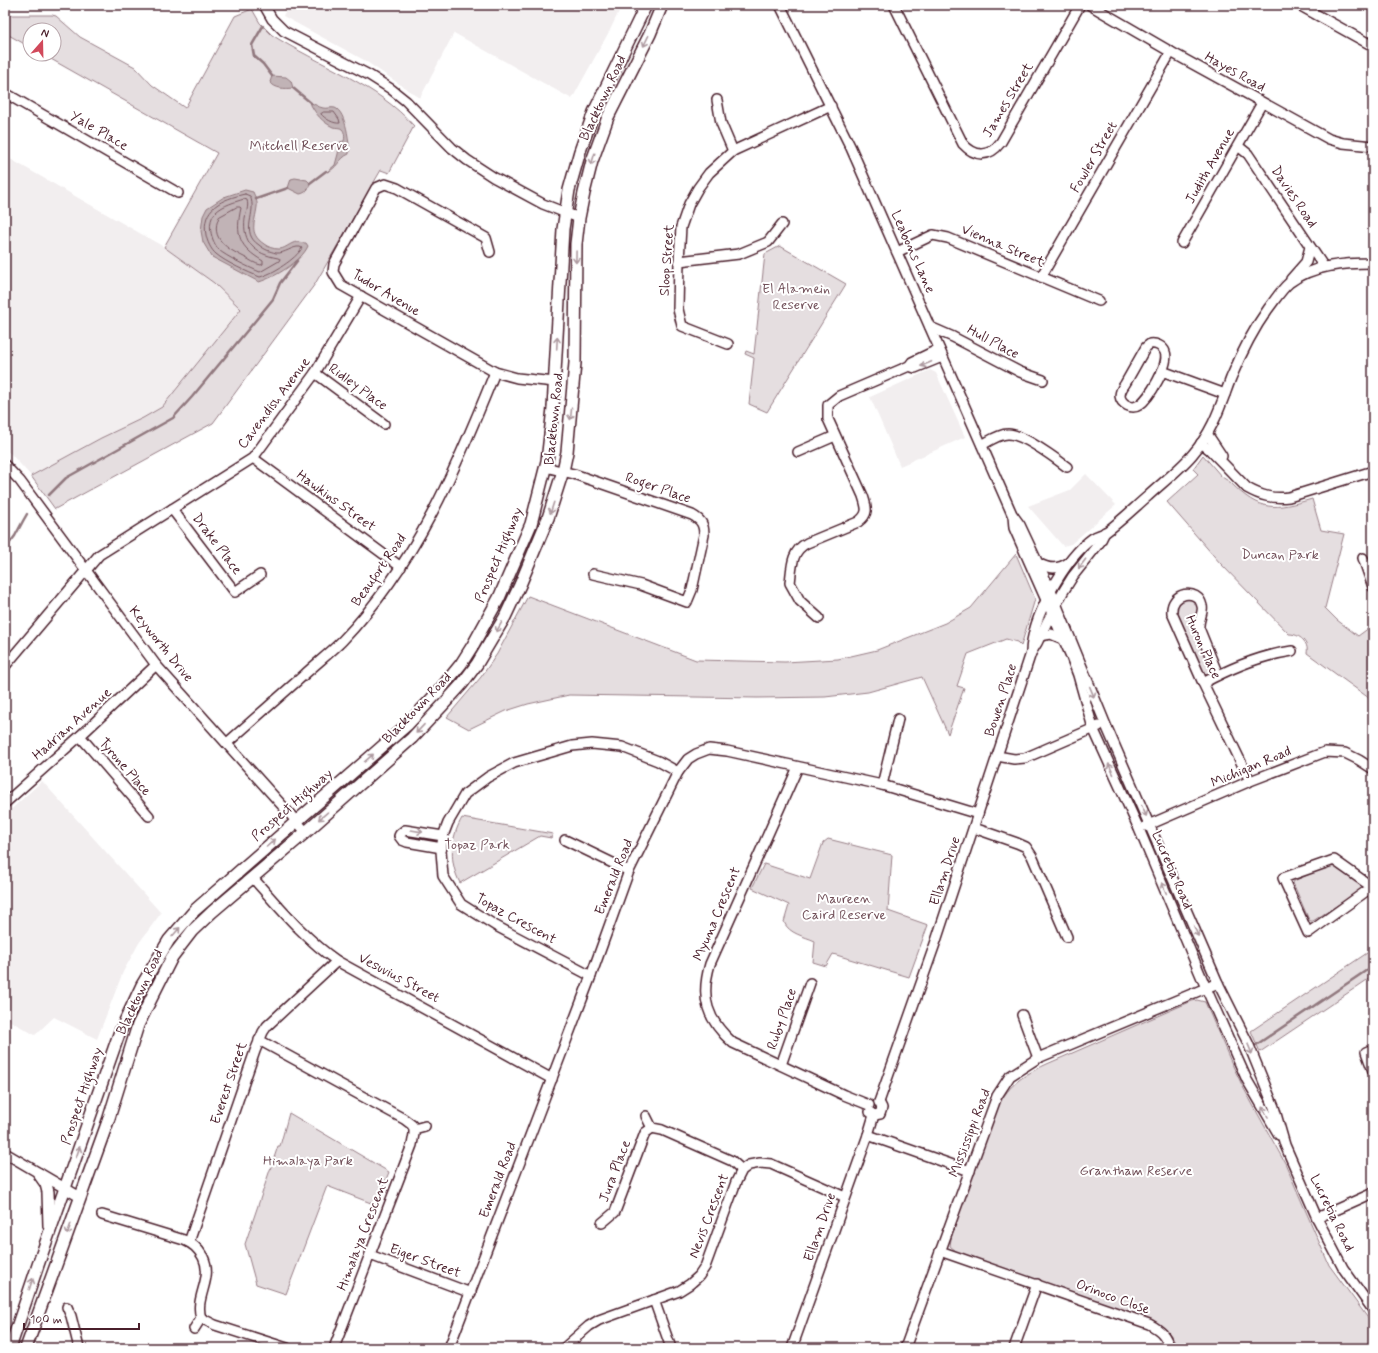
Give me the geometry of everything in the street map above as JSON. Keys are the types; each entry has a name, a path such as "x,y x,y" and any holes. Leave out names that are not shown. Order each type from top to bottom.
{"main road":[{"name":"Blacktown Road","path":"561,282 563,229 574,171 580,151 594,112 646,5"},
{"name":"Blacktown Road","path":"26,1348 108,1121 138,1025 168,963 176,950 192,931 252,877 306,832 412,738 462,684 477,664 505,617 532,559 548,518 563,471 569,434 575,363 576,244 579,218 588,176 603,130 650,34 662,5"},
{"name":"Prospect Highway","path":"10,1348 119,1034 142,985 169,940 195,910 408,724 439,691 461,664 500,598 531,524 545,466 553,408 561,282"},
{"path":"40,1174 46,1184 48,1192 49,1233"},
{"path":"32,1331 34,1348"}],"street":[{"path":"264,5 272,19 284,31 369,75 392,89 406,101 452,148 467,160 493,177 536,201 579,218"},
{"name":"Leabons Lane","path":"780,5 851,148 1012,514 1020,525 1051,591 1054,608"},
{"name":"James Street","path":"894,5 963,144 970,150 982,154 997,148 1001,142 1080,5"},
{"name":"Hayes Road","path":"1090,5 1171,52 1329,139 1343,143 1373,146"},
{"path":"1299,5 1373,46"},
{"name":"Fowler Street","path":"1041,277 1171,52"},
{"name":"Yale Place","path":"5,93 178,193"},
{"path":"717,100 720,123 733,151"},
{"name":"Judith Avenue","path":"1182,243 1262,103"},
{"name":"Sloop Street","path":"728,344 682,326 678,309 679,261 681,227 689,204 709,173 733,151 831,106"},
{"name":"Davies Road","path":"1238,146 1248,154 1324,267"},
{"name":"Tudor Avenue","path":"490,252 486,238 397,188 385,184 376,188 334,264 334,272 341,285 496,372 517,378 555,382"},
{"path":"679,261 739,254 768,242 782,224"},
{"name":"Vienna Street","path":"897,252 933,235 948,238 1099,301"},
{"path":"1105,532 1163,483 1190,457 1208,434 1217,416 1241,355 1257,325 1292,277 1306,262 1310,247"},
{"path":"1288,284 1303,275 1324,267 1373,263"},
{"name":"Cavendish Avenue","path":"5,666 99,555 254,458 315,373 360,296"},
{"name":"Hull Place","path":"930,327 953,337 1020,372 1043,380"},
{"path":"1150,344 1156,344 1165,351 1166,356 1162,371 1154,387 1139,406 1130,406 1122,401 1120,397 1121,390 1146,347 1150,344"},
{"path":"819,618 800,601 790,584 795,552 807,543 858,522 864,517 867,508 828,418 828,405 839,396 909,366 912,362 941,353"},
{"path":"1162,371 1225,394"},
{"name":"Beaufort Road","path":"227,743 342,641 370,608 401,567 437,506 467,442 496,372"},
{"name":"Ridley Place","path":"315,373 384,424"},
{"path":"982,445 1009,434 1037,447 1067,467"},
{"path":"1208,434 1235,476"},
{"path":"798,452 835,436"},
{"path":"1201,443 1210,450 1247,488 1267,497 1289,497 1373,471"},
{"name":"Hawkins Street","path":"254,458 401,567"},
{"name":"Keyworth Drive","path":"5,465 20,481 156,665 306,832"},
{"name":"Roger Place","path":"545,466 692,515 702,523 704,535 692,590 687,602 641,585 592,574"},
{"name":"Drake Place","path":"172,509 235,592 260,575"},
{"name":"Leabons Lane","path":"1012,514 1014,528 1046,600"},
{"name":"Bowen Place","path":"1031,652 1031,641 1046,600 1051,591 1070,562 1093,538 1105,532"},
{"name":"Bowen Place","path":"997,756 1031,652 1073,576 1100,542 1105,532"},
{"path":"1363,558 1370,571 1373,587"},
{"path":"1038,563 1045,567 1056,568 1070,562"},
{"name":"Huron Place","path":"1218,675 1199,628 1199,620 1203,608 1202,604 1193,595 1182,595 1175,600 1172,605 1172,613 1203,683 1250,781"},
{"name":"Lucretia Road","path":"1046,600 1054,608 1218,983 1248,1043 1274,1107 1285,1145"},
{"name":"Lucretia Road","path":"1054,608 1063,639 1078,675 1093,728 1139,828 1206,988 1247,1080 1285,1145 1317,1218 1343,1268 1373,1310"},
{"path":"1040,636 1051,634 1063,639"},
{"path":"1203,683 1218,675 1272,655 1292,651"},
{"name":"Hadrian Avenue","path":"5,803 156,665"},
{"path":"882,785 898,719"},
{"path":"997,756 1014,759 1026,758 1105,723"},
{"name":"Tyrone Place","path":"80,736 149,816"},
{"name":"Topaz Crescent","path":"591,976 496,926 461,904 443,876 443,836 448,823 465,794 488,777 514,763 572,746 592,744 622,747 658,761 678,772"},
{"name":"Emerald Road","path":"449,1348 591,976 629,871 678,772 688,759 696,754 710,749 727,751 882,785 978,814"},
{"name":"Michigan Road","path":"1139,828 1150,825 1250,781 1325,752 1345,753 1373,769"},
{"name":"Ellam Drive","path":"879,1102 934,948 997,756"},
{"name":"Myuna Crescent","path":"798,767 716,948 705,985 707,1006 720,1031 733,1044 870,1105"},
{"path":"974,828 1026,847 1032,856 1067,937"},
{"path":"442,848 407,842 400,839 399,836 405,830 443,836"},
{"path":"564,840 629,871"},
{"path":"1334,860 1372,886 1308,933 1283,878 1334,860"},
{"name":"Vesuvius Street","path":"252,877 312,941 337,961 552,1078"},
{"name":"Everest Street","path":"190,1242 263,1032 272,1020 337,961"},
{"name":"Ruby Place","path":"781,1065 810,983"},
{"name":"Mississippi Road","path":"905,1348 997,1096 1010,1076 1038,1058 1218,983"},
{"path":"1022,1015 1038,1058"},
{"path":"259,1040 404,1119 412,1125 414,1129 425,1126"},
{"path":"1373,1049 1366,1052 1373,1071"},
{"path":"873,1102 879,1102 882,1106 882,1110 878,1115 874,1115 869,1111 870,1105 873,1102"},
{"name":"Ellam Drive","path":"792,1348 874,1115"},
{"path":"646,1116 652,1128 662,1130 732,1161 742,1170"},
{"name":"Jura Place","path":"602,1223 615,1212 645,1133 652,1128"},
{"name":"Himalaya Crescent","path":"334,1348 412,1145 414,1129"},
{"path":"868,1135 970,1171"},
{"path":"5,1154 80,1197"},
{"name":"Nevis Crescent","path":"564,1348 588,1326 599,1320 679,1291 699,1276 705,1267 736,1182 742,1170 749,1165 760,1163 770,1164 846,1197"},
{"path":"1317,1218 1373,1193"},
{"path":"102,1214 190,1242 198,1249 205,1260 207,1268 205,1285 199,1306 201,1318 215,1325 287,1348"},
{"name":"Orinoco Close","path":"940,1251 1149,1324 1160,1330 1166,1338 1170,1348"},
{"name":"Eiger Street","path":"370,1255 471,1293"},
{"path":"1014,1348 1037,1284"},
{"path":"654,1300 671,1348"},
{"path":"67,1307 71,1316 79,1348"},
{"path":"194,1328 201,1318"}],"shaded area":[{"path":"288,5 622,5 572,99 454,33 420,98 364,60 283,16"},
{"path":"5,156 164,247 214,283 241,309 162,407 31,476 11,454 5,450"},
{"path":"930,370 936,373 965,437 900,466 870,397"},
{"path":"1086,474 1116,505 1071,544 1063,546 1028,506 1070,490"},
{"path":"42,781 161,913 139,943 123,972 97,1039 54,1017 35,1035 5,1018 5,815"}],"green space":[{"name":"Mitchell Reserve","path":"252,9 260,23 272,35 347,76 383,98 414,126 389,173 381,170 315,284 213,423 55,509 31,476 162,407 241,309 214,283 164,247 217,153 56,62 62,62 62,22 22,22 22,43 5,33 5,15 56,16 80,37 135,67 152,85 185,108 235,16"},
{"name":"El Alamein Reserve","path":"780,246 846,284 767,412 749,404 754,358 745,354 746,351 754,354 765,254"},
{"name":"Duncan Park","path":"1203,455 1221,476 1259,504 1277,506 1299,503 1312,499 1321,530 1344,534 1325,608 1337,620 1358,636 1373,625 1373,701 1307,653 1307,646 1303,640 1293,634 1289,634 1220,563 1167,502 1198,474 1193,469"},
{"path":"1016,554 1035,599 1021,646 1017,642 1006,639 968,654 957,686 964,688 948,734 922,677 868,692 825,697 757,698 569,695 528,704 506,711 469,729 447,717 481,677 497,654 528,596 696,660 785,662 838,659 877,650 945,623 971,608"},
{"path":"1188,598 1194,600 1199,606 1196,632 1211,669 1209,674 1204,675 1175,614 1177,601"},
{"name":"Topaz Park","path":"462,818 553,834 551,838 540,836 460,883 454,867 452,850 455,834"},
{"name":"Maureen Caird Reserve","path":"828,839 892,855 888,911 928,925 909,977 833,954 826,966 813,962 815,941 793,932 784,922 789,905 752,888 764,864 810,879 823,843"},
{"path":"1327,866 1336,867 1362,887 1361,890 1311,921 1309,920 1293,883 1294,881"},
{"path":"1373,949 1373,976 1260,1052 1251,1031"},
{"name":"Grantham Reserve","path":"1197,1000 1205,1002 1243,1087 1285,1163 1329,1265 1373,1325 1373,1348 1177,1348 1168,1332 1153,1320 957,1252 950,1246 953,1230 992,1119 1002,1099 1013,1085 1028,1074 1047,1064"},
{"name":"Himalaya Park","path":"289,1113 389,1172 376,1205 327,1186 286,1294 256,1284 245,1244 278,1146 280,1146"}],"water":[{"path":"272,76 286,77 291,81 293,88 275,86 270,82"},
{"path":"311,103 321,108 335,108 342,115 345,122 349,143 349,154 327,172 335,165 340,142 344,141 345,137 341,128 333,127 320,118 315,112"},
{"path":"295,178 307,180 310,183 306,192 300,194 288,188 291,179"},
{"path":"245,190 253,192 257,201 254,232 259,240 267,246 277,249 281,249 296,242 306,243 308,246 305,252 294,263 272,277 259,282 212,257 203,242 201,231 203,216 207,208 224,197"}],"waterway":[{"path":"263,26 252,45 254,56 263,64 272,76"},
{"path":"293,88 311,103"},
{"path":"310,183 326,171"},
{"path":"256,199 288,188"},
{"path":"49,495 66,478 173,418 273,299 280,283 297,261"},
{"path":"5,549 15,536 27,514"},
{"path":"1256,1045 1373,966"}]}
